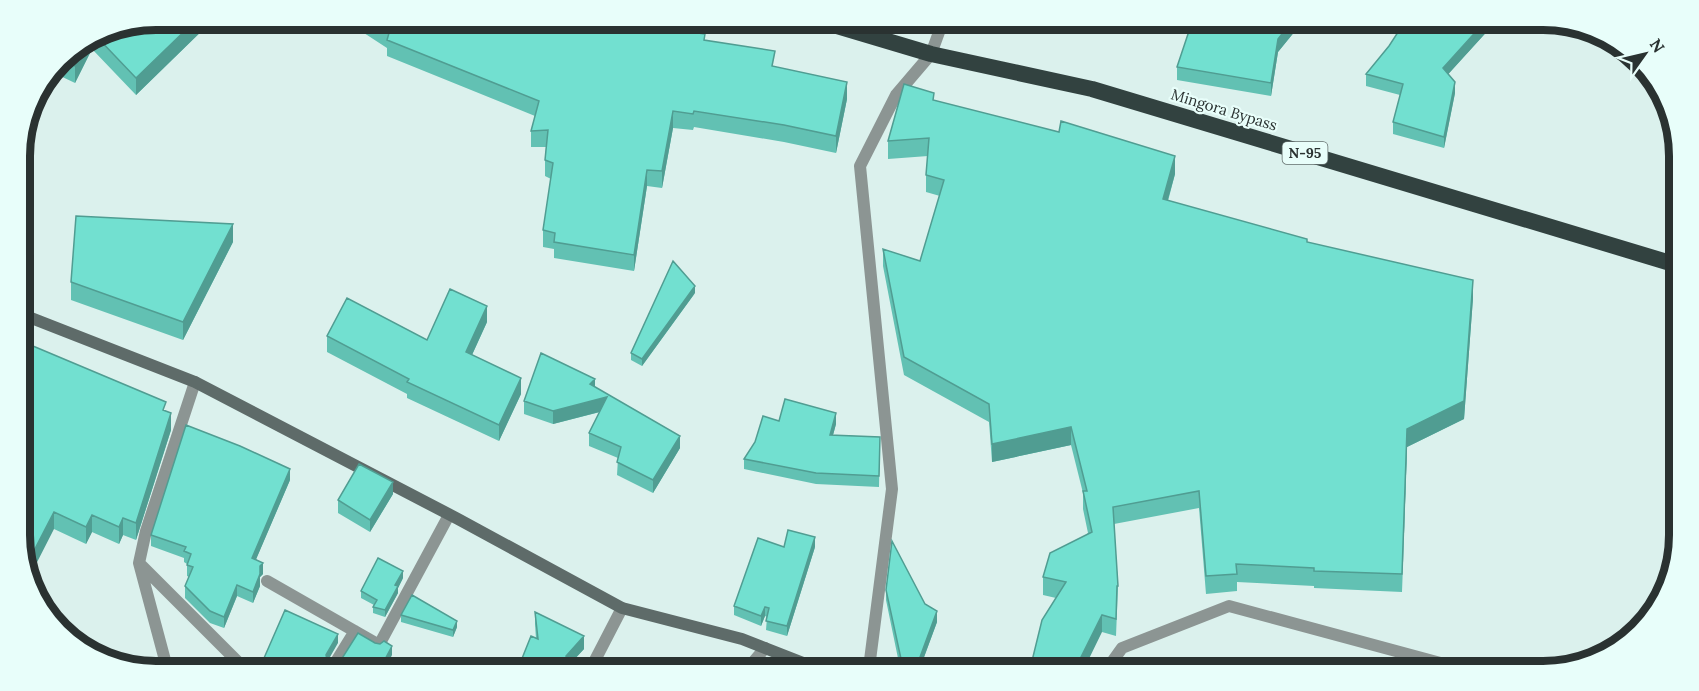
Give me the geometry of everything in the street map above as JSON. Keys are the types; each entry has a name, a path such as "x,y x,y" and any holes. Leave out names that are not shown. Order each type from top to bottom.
{"highway":[{"name":"Mingora Bypass","path":"850,30 930,54 1092,89 1669,263"}],"main road":[{"path":"30,318 195,382 622,608 742,639 798,661"}],"street":[{"path":"870,661 892,489 860,166 896,95 930,54 940,30"},
{"path":"165,661 139,563 146,531 195,382"},
{"path":"267,581 379,645 449,515"},
{"path":"139,563 237,661"},
{"path":"1113,661 1122,648 1229,606 1433,661"},
{"path":"595,661 622,608"},
{"path":"336,661 355,631"},
{"path":"754,661 765,648"}],"building":[{"path":"186,30 136,78 102,43 132,32"},
{"path":"384,30 676,30 705,34 704,40 775,51 772,66 847,82 836,136 784,125 694,111 693,114 673,111 662,171 647,170 634,255 554,242 555,233 543,230 553,163 545,160 548,130 531,131 539,101 387,40 389,33"},
{"path":"1189,30 1285,30 1278,39 1271,83 1177,67"},
{"path":"1399,30 1477,30 1443,68 1455,82 1444,137 1393,122 1403,84 1366,74"},
{"path":"80,55 75,66 70,64"},
{"path":"904,84 934,93 933,100 1059,132 1061,121 1175,156 1163,199 1307,239 1307,242 1473,280 1464,401 1407,429 1402,574 1314,571 1314,568 1236,564 1237,574 1206,576 1199,491 1113,507 1118,586 1116,619 1102,615 1079,661 1032,661 1042,620 1066,582 1043,577 1050,553 1092,532 1083,491 1087,491 1071,427 992,444 989,404 904,357 883,249 920,261 944,180 926,175 929,138 888,141"},
{"path":"76,216 233,224 183,322 71,282"},
{"path":"673,261 695,286 642,359 631,353"},
{"path":"450,289 487,306 466,352 521,378 499,425 407,382 409,379 327,336 347,298 427,340"},
{"path":"30,345 166,402 163,410 171,413 136,523 123,518 119,527 92,515 86,527 54,512 32,555"},
{"path":"541,353 595,379 590,384 680,436 653,480 617,462 621,447 589,433 607,397 553,411 524,401"},
{"path":"785,399 836,413 830,435 880,437 879,476 816,473 744,459 755,442 763,416 779,421"},
{"path":"186,425 290,469 252,558 263,563 260,566 260,574 253,592 237,585 224,617 210,611 185,586 193,567 187,565 191,554 184,551 186,547 151,535"},
{"path":"359,464 393,482 370,520 338,500"},
{"path":"788,530 815,537 787,626 766,621 769,608 765,607 761,616 734,606 758,538 784,547"},
{"path":"892,541 925,604 937,611 919,661 901,661 886,590"},
{"path":"378,558 403,571 385,610 373,607 377,600 361,591"},
{"path":"412,595 457,621 453,630 401,615"},
{"path":"285,610 338,634 326,655 328,661 263,661"},
{"path":"535,612 584,636 566,656 574,661 521,661 531,636 538,639"},
{"path":"358,633 375,643 380,644 384,641 392,646 384,661 340,661"}]}
